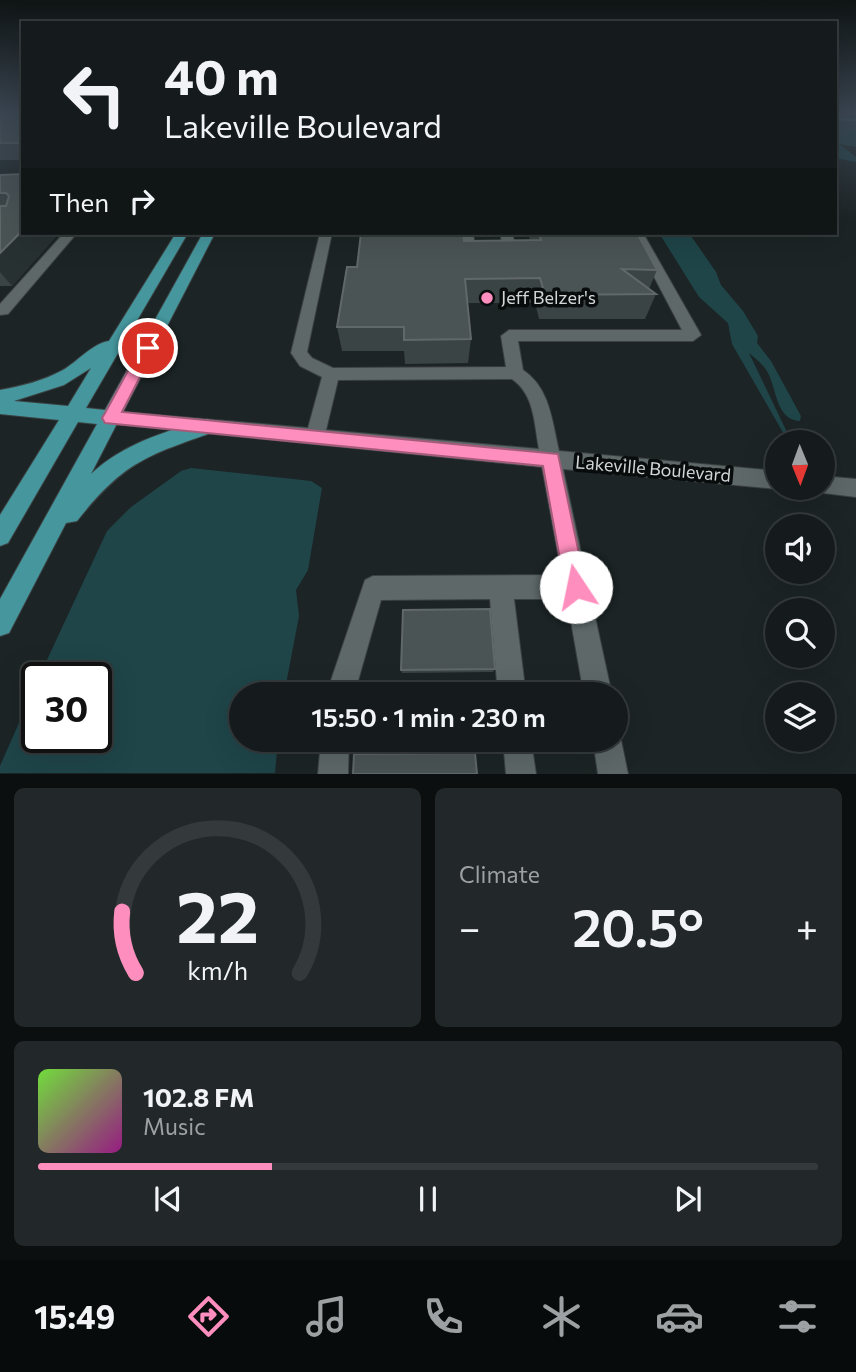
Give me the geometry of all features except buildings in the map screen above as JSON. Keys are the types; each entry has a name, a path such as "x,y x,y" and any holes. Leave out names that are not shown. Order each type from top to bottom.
{"main road":[{"path":"0,536 181,235"},
{"path":"0,624 208,235"},
{"path":"0,397 35,390 57,382 93,359 126,326"},
{"path":"0,407 111,418"},
{"path":"39,552 94,482 128,454 207,427"}],"street":[{"path":"0,310 3,310 69,235"},
{"path":"326,235 299,354 306,362 331,374 515,373 530,383 537,393 594,682"},
{"path":"467,235 470,257 511,256 506,235"},
{"path":"515,373 509,336 693,335 638,235"},
{"path":"315,437 331,374"},
{"name":"Lakeville Boulevard","path":"111,418 765,479"},
{"path":"835,486 856,488"},
{"path":"501,587 511,682"},
{"path":"344,682 373,588 576,587"},
{"path":"332,774 334,752"},
{"path":"518,752 521,774"},
{"path":"609,752 613,774"}],"shaded area":[{"path":"837,150 847,150 856,157 856,162 837,158"},
{"path":"660,235 690,235 716,272 721,285 743,311 758,336 757,343 771,361 801,416 800,421 786,415 778,403 767,370 749,353 786,430 782,430 732,344 728,323 699,297"},
{"path":"191,468 311,481 322,488 308,570 296,590 299,616 286,682 229,682 229,752 277,752 275,773 0,773 0,766 21,718 21,753 112,753 112,662 46,662 107,531 131,507 181,471"}],"place":[{"name":"Jeff Belzer's","path":"487,298"}],"route":[{"path":"148,348 111,418 551,459 576,587"}]}
